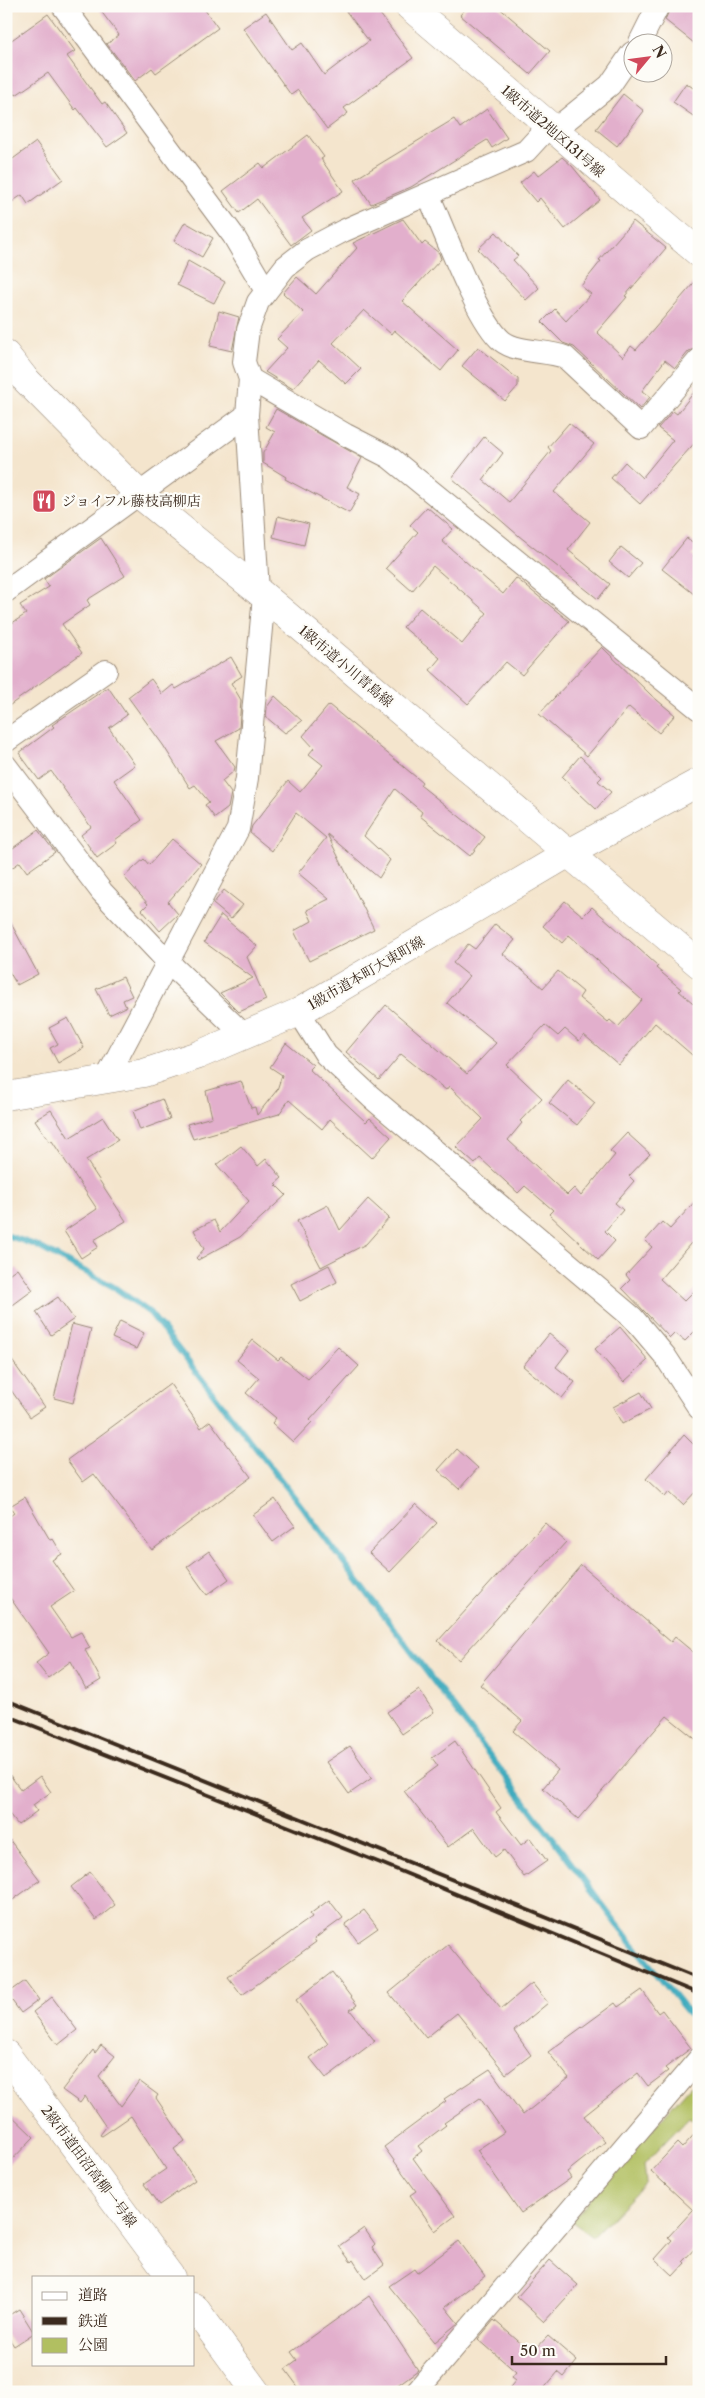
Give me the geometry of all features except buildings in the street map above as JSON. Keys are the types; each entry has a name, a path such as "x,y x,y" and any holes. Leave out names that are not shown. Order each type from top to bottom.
{"street":[{"path":"63,6 233,235 266,291"},
{"name":"1級市道2地区131号線","path":"409,6 550,129 699,253"},
{"path":"645,32 658,6"},
{"path":"105,1081 238,829 247,778 261,593 247,415 250,379 244,362 248,330 266,291 285,267 307,250 343,231 526,151 550,129 610,86 622,69"},
{"path":"428,194 481,314 502,342 523,350 549,351 564,357 641,428 699,360"},
{"name":"1級市道小川青島線","path":"6,355 24,378 140,495 261,593 699,964"},
{"path":"250,379 346,436 389,457 699,709"},
{"path":"6,591 140,495 247,415"},
{"path":"6,741 106,671"},
{"path":"6,766 102,892 168,962 244,1035"},
{"name":"1級市道本町大東町線","path":"6,1096 144,1073 189,1058 300,1012 569,853 699,782"},
{"path":"300,1012 326,1054 371,1097 633,1318 665,1356 699,1408"},
{"name":"2級市道田沼高柳一号線","path":"6,2054 170,2276"},
{"path":"416,2392 699,2059"},
{"path":"195,2308 256,2392"}],"green space":[{"path":"699,2076 699,2124 689,2117 644,2164 646,2183 593,2237 571,2221"}],"waterway":[{"path":"6,1235 35,1245 114,1287 150,1313 299,1503 627,1937 699,2026"}],"railway":[{"path":"6,1700 699,1979"},
{"path":"6,1715 383,1864 699,1994"}],"place":[{"name":"ジョイフル藤枝高柳店","path":"44,501"}]}
